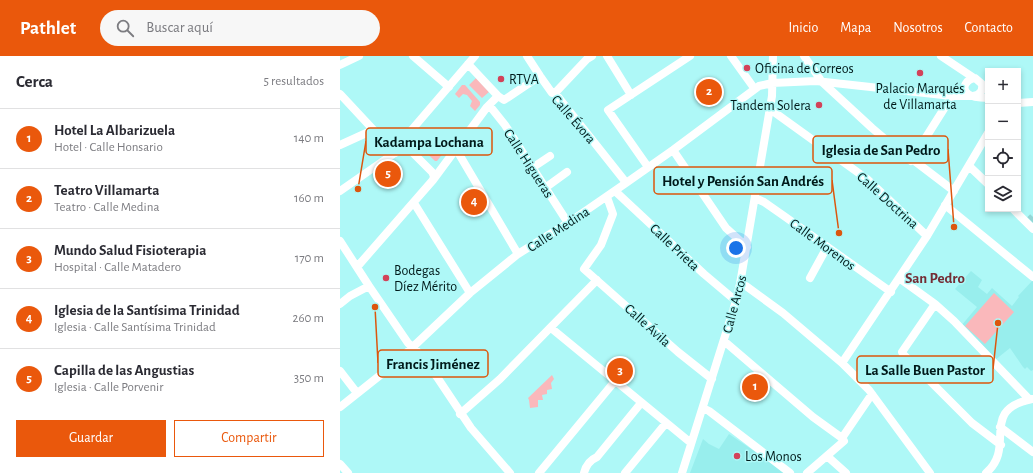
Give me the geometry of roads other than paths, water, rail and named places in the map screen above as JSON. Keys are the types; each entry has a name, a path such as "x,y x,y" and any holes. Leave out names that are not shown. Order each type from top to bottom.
{"street":[{"path":"340,65 359,56"},
{"path":"413,56 449,87"},
{"path":"396,153 399,143 475,56"},
{"name":"Calle Évora","path":"528,56 552,93 555,93 624,180"},
{"path":"555,93 587,59 592,56"},
{"path":"607,56 631,95"},
{"path":"648,167 608,110 690,56"},
{"path":"731,56 754,88"},
{"name":"Calle Arcos","path":"682,473 740,284 772,96 773,56"},
{"path":"804,56 821,80 872,128 954,191"},
{"path":"941,56 980,81 985,87 981,92 972,96 966,92 965,86 967,81 974,78"},
{"path":"468,64 498,96 504,100 540,76"},
{"name":"Calle Medina","path":"340,407 413,348 470,293 518,254 607,197 673,150 754,88 772,83 821,80 952,96 985,98"},
{"path":"340,94 396,153"},
{"path":"357,266 414,204 489,105 498,96"},
{"path":"912,160 952,96"},
{"path":"1021,103 1033,102"},
{"name":"Calle Higueras","path":"489,105 505,125 568,223"},
{"name":"Calle Doctrina","path":"769,111 774,112 867,179 927,236"},
{"path":"340,145 373,130"},
{"path":"409,133 408,148 432,172 434,176 433,180"},
{"path":"842,363 927,236 985,138"},
{"path":"340,191 402,148 408,148"},
{"path":"456,149 518,254"},
{"path":"673,150 726,228 746,247"},
{"path":"532,168 550,156"},
{"path":"969,166 985,181"},
{"path":"545,188 567,172"},
{"name":"Calle Prieta","path":"615,191 704,274 736,301"},
{"name":"Calle Ávila","path":"607,197 613,214 601,245 584,269 678,352 712,379"},
{"name":"Calle Morenos","path":"755,198 764,202 890,292"},
{"path":"414,204 470,293"},
{"path":"945,205 1033,277"},
{"path":"1017,212 1030,224"},
{"path":"340,241 357,266 368,286 408,343 420,354 437,377 460,414 506,472"},
{"path":"810,278 827,247"},
{"path":"350,296 360,282 357,266"},
{"path":"899,278 935,304 1031,399"},
{"path":"460,414 500,379 597,280"},
{"path":"740,284 746,286 783,313 842,363 872,394 930,473"},
{"path":"340,304 350,296 368,286"},
{"path":"935,304 902,352 972,423 1001,445"},
{"path":"551,328 691,443"},
{"path":"724,340 813,417 842,438"},
{"path":"340,371 357,393"},
{"path":"539,473 615,381"},
{"path":"807,473 844,441 842,438 872,394"},
{"path":"986,473 993,467 997,460 1001,445 1000,423 1006,411 1018,402 1031,399"},
{"path":"584,473 586,466 597,456 641,402"},
{"path":"702,408 710,411 790,473"},
{"path":"625,473 666,423"},
{"path":"1000,427 1033,452"},
{"path":"827,456 846,473"},
{"path":"340,464 348,473"}],"tunnel":[{"path":"1030,220 1033,217"}],"place":[{"name":"Oficina de Correos","path":"747,68"},
{"name":"Palacio Marqués de Villamarta","path":"920,73"},
{"name":"RTVA","path":"501,79"},
{"name":"Teatro Villamarta","path":"709,92"},
{"name":"Tandem Solera","path":"819,105"},
{"name":"Capilla de las Angustias","path":"388,174"},
{"name":"Kadampa Lochana","path":"358,189"},
{"name":"Iglesia de la Santísima Trinidad","path":"474,202"},
{"name":"Iglesia de San Pedro","path":"954,227"},
{"name":"Hotel y Pensión San Andrés","path":"839,233"},
{"name":"Bodegas Díez Mérito","path":"386,278"},
{"name":"Francis Jiménez","path":"375,307"},
{"name":"La Salle Buen Pastor","path":"998,323"},
{"name":"Mundo Salud Fisioterapia","path":"620,371"},
{"name":"Hotel La Albarizuela","path":"755,387"},
{"name":"Los Monos","path":"737,456"}],"district":[{"name":"San Pedro","path":"935,278"}]}
